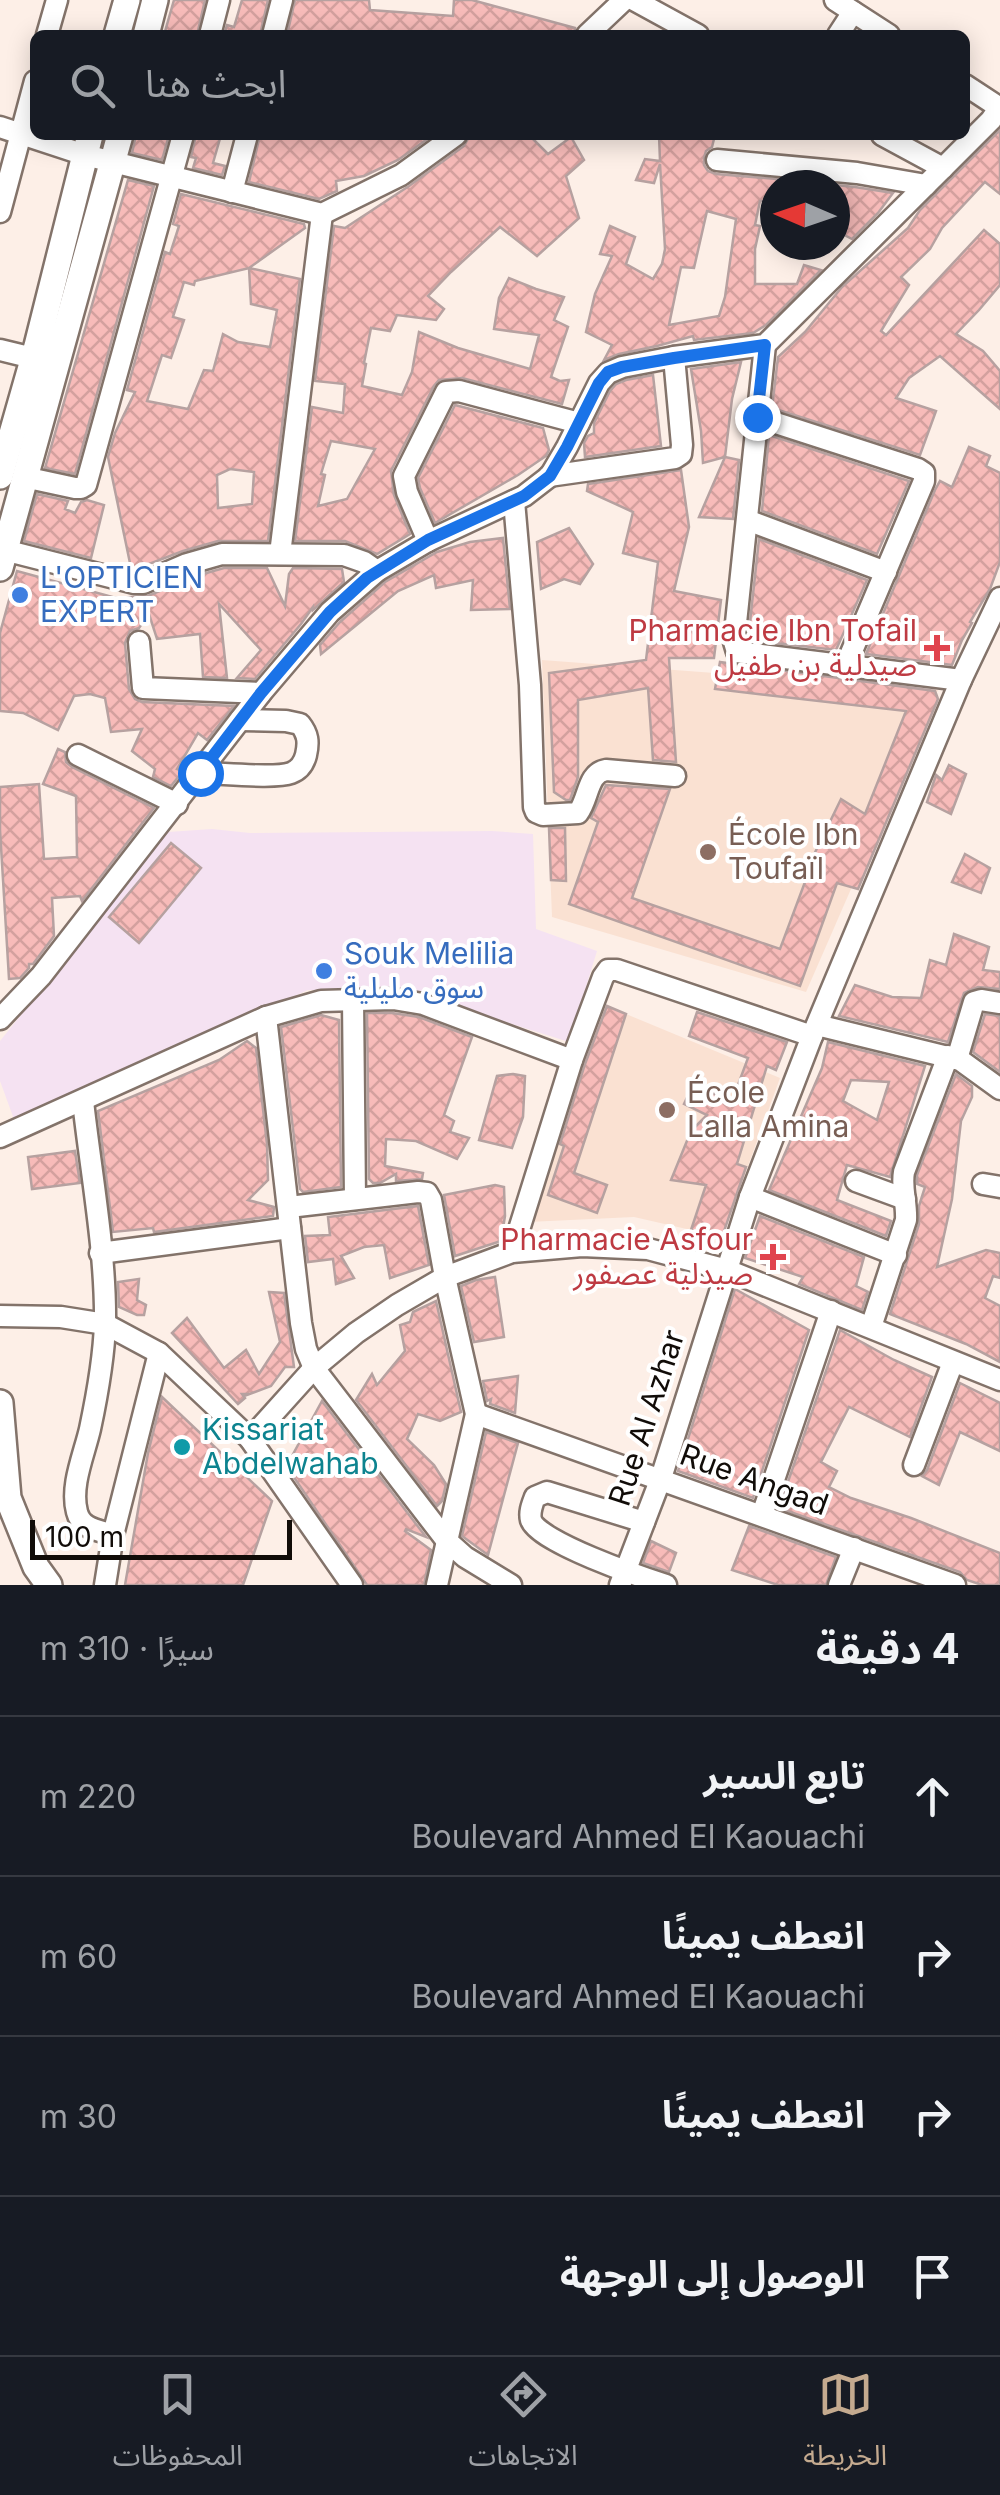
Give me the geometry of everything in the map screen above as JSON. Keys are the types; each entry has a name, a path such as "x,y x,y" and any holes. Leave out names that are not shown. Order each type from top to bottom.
{"main road":[{"path":"118,30 126,0"},
{"path":"147,30 155,0"},
{"path":"12,476 119,140"},
{"path":"2,559 33,358 88,145"},
{"path":"0,1403 8,1498 36,1567 49,1585"}],"street":[{"path":"49,30 57,0"},
{"path":"211,30 219,0"},
{"path":"274,30 282,0"},
{"path":"592,30 624,0"},
{"path":"634,0 689,30"},
{"path":"835,0 881,30"},
{"path":"841,30 854,12"},
{"path":"0,1019 41,976 261,693 330,612 377,571 428,540 539,486 549,476 608,372 765,345 991,120 1000,108 970,88"},
{"path":"0,212 30,100"},
{"path":"0,127 30,134"},
{"path":"62,140 88,145 113,161 322,214 402,174 449,140"},
{"path":"12,476 74,488 86,484 182,140"},
{"path":"232,192 246,140"},
{"path":"891,140 943,168"},
{"path":"717,160 856,173 926,185"},
{"path":"280,554 322,214"},
{"path":"765,345 734,642 737,652 962,680"},
{"path":"0,350 33,358"},
{"path":"549,476 681,454 674,358"},
{"path":"428,540 404,476 446,392 459,391 579,423"},
{"path":"757,417 924,473 924,481 846,665"},
{"path":"514,501 536,812 578,813 598,771 675,776"},
{"path":"747,520 886,572"},
{"path":"2,559 134,584 212,556 344,555 377,571"},
{"name":"Rue Al Azhar","path":"623,1578 661,1478 750,1197 814,1031 962,680 998,606"},
{"path":"139,642 143,688 261,693"},
{"path":"200,773 278,775 295,772 303,764 308,734 300,724 240,720"},
{"path":"78,755 177,804"},
{"path":"512,1252 572,1060 608,970 814,1031 952,1058 1000,1089"},
{"path":"353,999 355,1199"},
{"path":"0,1138 266,1017 308,1004 393,999 423,1004 572,1060"},
{"path":"871,1327 906,1220 904,1172 974,1002 1000,1003"},
{"path":"266,1017 301,1323 314,1368 446,1540 512,1585"},
{"path":"83,1101 105,1324 75,1502 82,1523 113,1534"},
{"path":"856,1181 906,1199"},
{"path":"100,1253 289,1218 355,1199 427,1193 476,1414 437,1585"},
{"path":"750,1197 896,1255"},
{"path":"250,1439 314,1368 397,1304 445,1276 512,1252 582,1246 648,1249 727,1270 1000,1380"},
{"path":"762,1515 831,1311"},
{"path":"0,1316 60,1317 105,1324 159,1353 250,1439 352,1585"},
{"path":"105,1585 113,1534 159,1353"},
{"path":"914,1465 953,1362"},
{"name":"Rue Angad","path":"476,1414 955,1585"},
{"path":"644,1522 547,1492 535,1498 530,1510 531,1523 542,1534 623,1578 666,1585"},
{"path":"839,1585 854,1548"}],"shaded area":[{"name":"École Ibn Toufaïl","path":"542,660 938,690 806,992 552,917"},
{"name":"Souk Melilia سوق مليلية","path":"212,829 250,833 533,834 536,929 597,951 569,1042 405,990 308,990 15,1122 0,1081 0,1041 168,832"},
{"name":"École Lalla Amina","path":"602,1004 780,1078 721,1240 634,1217 528,1222"}],"building":[{"path":"174,0 205,0 198,30 165,30"},
{"path":"242,0 268,0 261,30 226,30 227,25 234,27"},
{"path":"295,0 369,0 370,10 453,16 454,0 472,0 575,28 575,30 288,30"},
{"path":"1000,130 1000,194 985,182 942,228 930,249 901,277 909,285 881,331 886,335 984,230 1000,244 1000,285 956,334 983,351 1000,371 1000,409 940,356 909,378 896,398 936,411 920,455 772,408 778,357 805,332 842,287 908,228 920,210"},
{"path":"135,140 168,140 162,160 132,153"},
{"path":"195,140 220,140 213,163 225,166 222,175 193,168 196,158 191,157"},
{"path":"259,140 426,140 398,160 364,176 336,181 337,191 319,199 249,182"},
{"path":"467,140 534,140 548,154 573,140 584,160 566,176 579,218 537,256 500,227 428,296 444,309 436,320 397,315 390,331 371,328 362,386 402,395 412,372 419,332 530,369 539,335 494,329 499,298 509,278 564,297 554,320 568,327 551,377 569,380 562,404 462,378 439,380 391,471 394,495 410,534 377,554 345,541 295,541 312,407 343,413 345,384 315,381 334,226 345,228 409,186","holes":["331,441 375,449 347,499 318,506 325,475 321,474"]},
{"path":"659,140 714,140 704,158 708,171 760,178 755,284 797,284 804,265 821,270 753,333 694,340 693,336 604,360 612,345 586,332 595,294 612,256 600,254 610,226 635,237 626,264 653,279 665,249 660,164 654,183 636,180 645,159 660,161","holes":["707,211 736,219 719,316 669,325 681,267 694,268"]},
{"path":"128,180 154,186 75,474 45,468"},
{"path":"850,186 893,193 878,213 852,239"},
{"path":"181,194 304,224 305,228 249,268 300,279 268,541 218,541 136,569 131,568 108,457 135,392 127,390 165,252 170,254 179,226 173,224","holes":["249,268 251,304 277,310 270,347 238,342 223,334 213,371 204,370 188,409 147,401 162,355 171,358 184,320 173,317 184,282 194,285 195,281","230,469 254,472 252,504 218,508 217,475"]},
{"path":"741,362 725,457 703,463 691,369"},
{"path":"653,375 661,446 585,457 584,443 594,433 594,423 610,391 626,380"},
{"path":"455,405 543,428 549,450 518,475 435,523 418,478"},
{"path":"769,435 909,481 877,554 762,511"},
{"path":"969,447 990,456 986,466 1000,473 1000,562 990,589 970,622 952,665 866,654 935,490 940,481 952,487"},
{"path":"725,457 739,460 733,519 699,517"},
{"path":"681,470 689,527 674,591 721,600 714,658 669,658 676,762 653,760 648,688 578,700 578,777 570,800 566,800 554,792 549,673 646,660 658,562 623,553 633,512 587,491 588,484"},
{"path":"37,494 68,501 65,509 75,513 81,502 87,500 104,505 91,558 24,541"},
{"path":"569,528 593,564 580,584 564,579 541,589 537,542"},
{"path":"503,538 510,609 471,610 473,580 436,588 434,575 398,591 321,654 320,645 340,622 385,582 437,552"},
{"path":"759,539 867,580 836,650 748,640"},
{"path":"224,568 267,568 285,606 293,568 342,569 344,582 313,607 255,679 237,678 261,650 219,604 227,678 203,677 200,634 157,639 149,614 139,628 130,631 125,643 129,689 135,699 234,706 207,740 198,733 177,769 183,771 171,786 153,777 155,769 132,751 142,729 111,732 105,698 90,694 74,696 58,730 23,713 0,711 0,633 17,571 116,598 148,596"},
{"path":"720,662 935,691 938,699 858,889 837,883 800,986 569,904 598,822 591,818 606,785 670,789 632,898 780,949 808,874 805,873 841,799 865,814 906,711 715,689"},
{"path":"58,749 65,752 66,762 72,767 154,808 82,901 80,896 52,898 54,936 20,978 9,979 0,787 39,784 44,859 77,857 76,796 43,784"},
{"path":"949,765 966,774 951,814 927,802 936,775 942,780"},
{"path":"549,828 565,828 566,881 551,880"},
{"path":"171,843 201,868 139,943 109,917"},
{"path":"965,854 990,868 981,893 952,882"},
{"path":"954,934 989,947 983,970 1000,972 1000,989 978,987 964,993 948,1042 839,1016 855,985 892,997 921,998 930,960 946,965"},
{"path":"607,1006 626,1014 574,1173 607,1185 597,1213 548,1195 564,1146 560,1144"},
{"path":"697,1012 787,1042 776,1070 767,1066 737,1164 746,1167 721,1240 691,1230 706,1185 671,1180 691,1131 707,1115 684,1104 693,1085 732,1101 748,1058 689,1036"},
{"path":"367,1013 419,1017 472,1037 444,1115 454,1121 450,1132 469,1138 457,1159 416,1141 386,1139 385,1166 423,1173 422,1179 396,1181 396,1174 380,1183 369,1179"},
{"path":"985,1014 1000,1016 1000,1072 973,1052"},
{"path":"321,1015 339,1020 341,1187 303,1192 281,1027"},
{"path":"247,1041 256,1048 268,1180 248,1200 274,1207 273,1216 154,1232 153,1228 113,1232 98,1111 219,1060"},
{"path":"828,1042 925,1066 890,1177 847,1165 837,1200 891,1221 886,1236 769,1190 822,1068","holes":["851,1080 889,1082 877,1120 843,1101"]},
{"path":"956,1074 972,1086 972,1097 961,1121 952,1199 937,1267 986,1250 1000,1253 1000,1278 993,1276 985,1298 1000,1306 1000,1362 890,1314 919,1224 925,1187 917,1184 917,1175"},
{"path":"497,1076 525,1076 523,1117 512,1148 479,1140"},
{"path":"75,1151 80,1183 32,1189 28,1157"},
{"path":"495,1185 504,1187 501,1241 455,1256 444,1195"},
{"path":"418,1206 429,1265 390,1278 384,1245 364,1247 341,1256 354,1278 336,1284 333,1259 308,1262 305,1236 330,1235 328,1217"},
{"path":"760,1216 864,1257 856,1286 868,1292 862,1310 799,1284 803,1277 745,1258"},
{"path":"495,1277 504,1337 474,1342 461,1286"},
{"path":"139,1279 137,1300 146,1305 144,1315 119,1307 118,1282"},
{"path":"735,1289 809,1330 753,1498 678,1471"},
{"path":"269,1292 284,1293 294,1367 285,1367 271,1386 242,1394 245,1398 238,1404 172,1333 187,1318 224,1368 246,1350 259,1374 280,1342"},
{"path":"436,1301 461,1412 440,1421 418,1414 407,1439 434,1465 446,1484 437,1506 356,1400 372,1374 377,1385 405,1351 400,1325 410,1322 413,1312"},
{"path":"840,1330 932,1377 910,1437 849,1407 821,1462 837,1471 829,1487 1000,1553 1000,1585 967,1580 960,1572 779,1508"},
{"path":"518,1376 515,1413 490,1404 491,1399 487,1401 483,1381"},
{"path":"960,1383 1000,1403 1000,1451 960,1432 939,1485 922,1476"},
{"name":"Kissariat Abdelwahab","path":"162,1397 272,1501 243,1585 125,1585"},
{"path":"322,1401 426,1537 405,1531 431,1550 424,1585 367,1585 291,1473 292,1456"},
{"path":"486,1432 518,1443 488,1555 462,1536"},
{"path":"749,1526 836,1557 826,1585 778,1585 732,1570"},
{"path":"651,1541 676,1553 669,1572 643,1563"}],"place":[{"name":"L'OPTICIEN EXPERT","path":"20,595"},
{"name":"Pharmacie Ibn Tofail صيدلية بن طفيل","path":"937,648"},
{"name":"École Ibn Toufaïl","path":"708,852"},
{"name":"Souk Melilia سوق مليلية","path":"324,971"},
{"name":"École Lalla Amina","path":"667,1110"},
{"name":"Pharmacie Asfour صيدلية عصفور","path":"773,1257"},
{"name":"Kissariat Abdelwahab","path":"182,1447"}],"route":[{"path":"200,773 330,612 367,578 428,540 524,496 550,476 608,372 765,345 757,417"}]}
